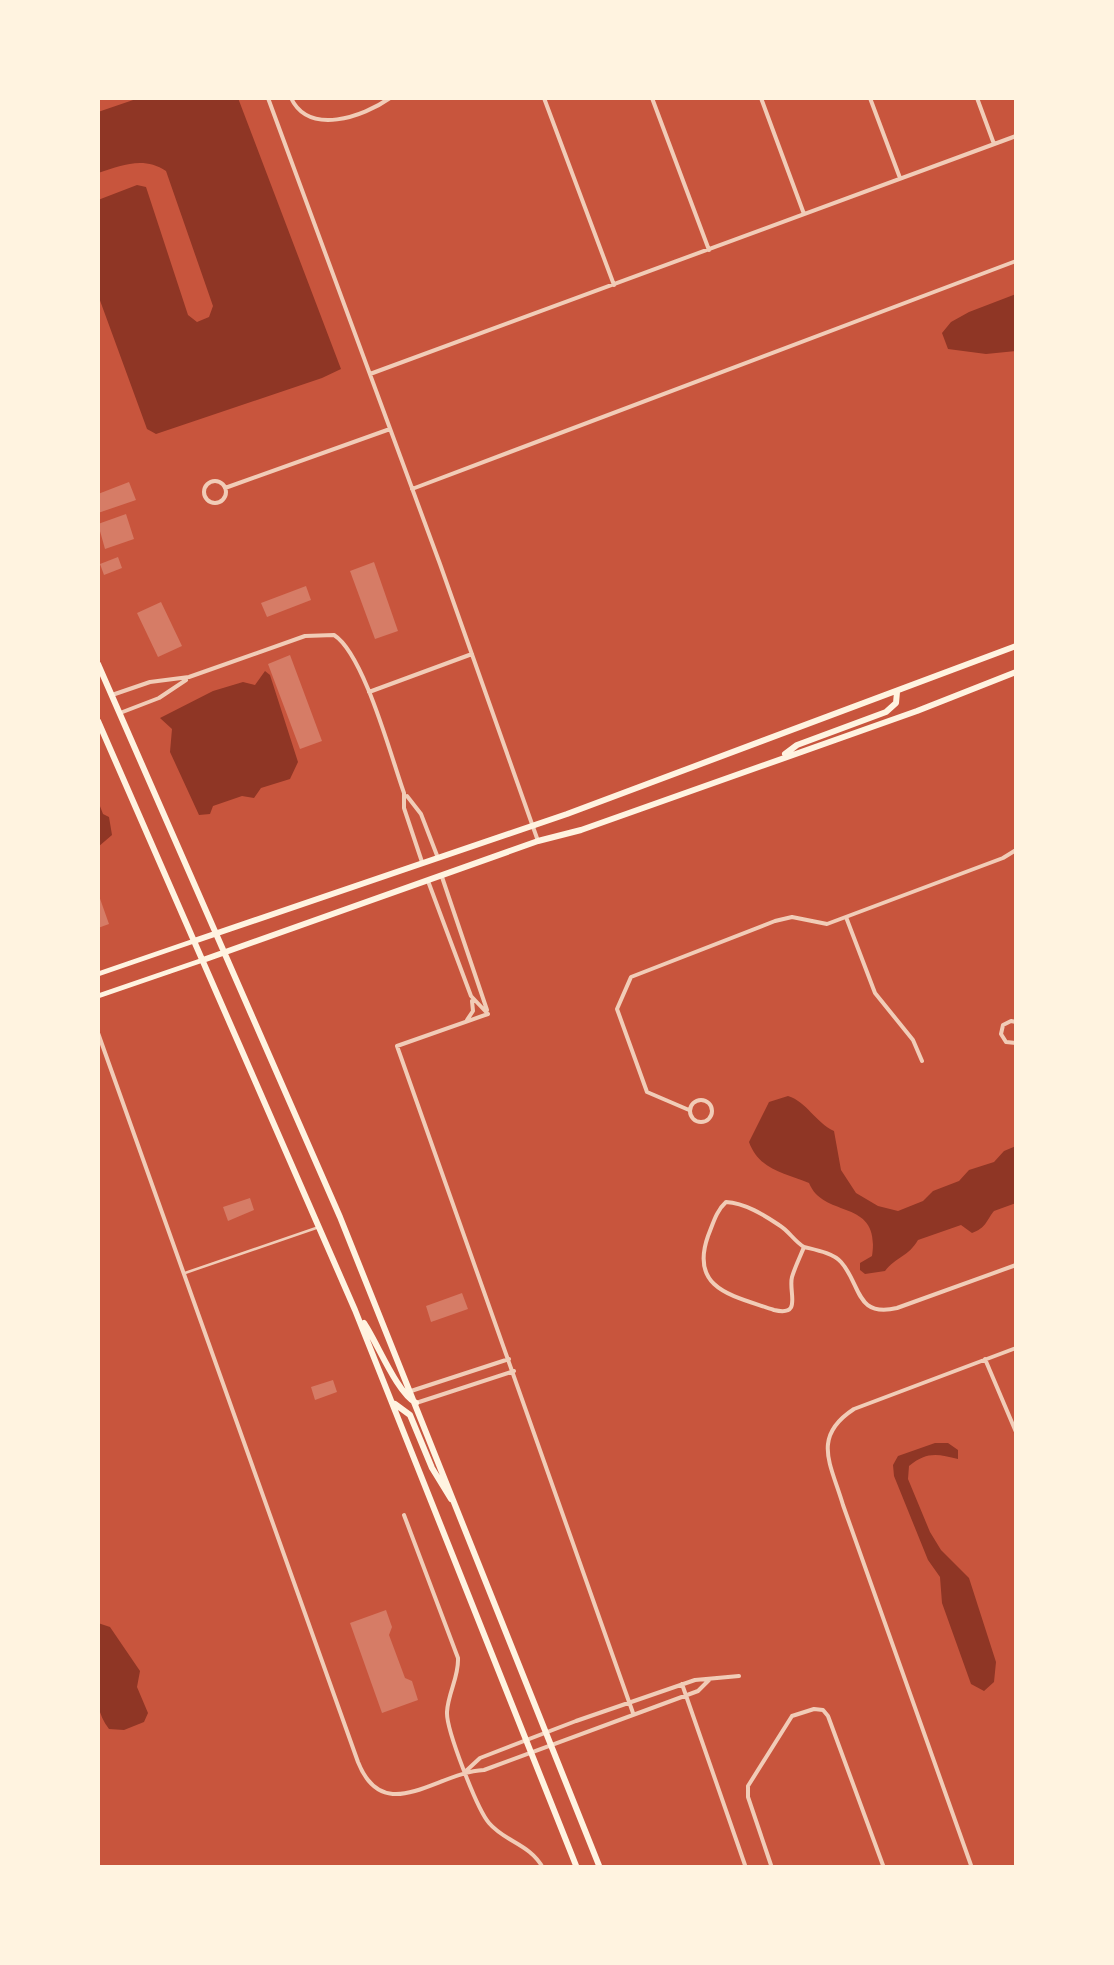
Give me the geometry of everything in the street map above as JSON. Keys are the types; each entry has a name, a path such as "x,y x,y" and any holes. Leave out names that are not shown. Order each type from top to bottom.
{"main road":[{"path":"98,974 532,827 1016,646"},
{"path":"98,664 225,951 411,1391 600,1868"},
{"path":"98,996 581,830 1016,672"},
{"path":"780,758 797,745 886,712 896,702 896,692"},
{"path":"98,722 356,1310 578,1868"},
{"path":"356,1310 381,1348 402,1394 416,1403"},
{"path":"394,1404 410,1415 432,1468 460,1512"}],"street":[{"path":"268,98 538,842"},
{"path":"291,98 304,114 331,120 373,108 390,98"},
{"path":"544,98 614,285"},
{"path":"652,98 709,250"},
{"path":"761,98 804,214"},
{"path":"870,98 900,178"},
{"path":"977,98 994,144"},
{"path":"370,374 1016,136"},
{"path":"412,488 1016,261"},
{"path":"225,488 390,429"},
{"path":"212,482 220,482 225,488 226,496 218,503 205,496 205,488 212,482"},
{"path":"120,713 159,698 189,678 305,636 324,633 344,641 368,692 404,794 404,808 422,862"},
{"path":"368,692 472,654"},
{"path":"112,695 150,682 189,678"},
{"path":"404,794 421,814 438,858"},
{"path":"689,1110 654,1098 642,1084 617,1009 631,977 783,918 801,918 818,925 846,917 1016,850"},
{"path":"442,876 488,1014"},
{"path":"428,880 471,996 472,1011 466,1022"},
{"path":"846,917 875,993 914,1040 922,1061"},
{"path":"471,996 488,1014"},
{"path":"488,1014 396,1046 633,1714"},
{"path":"1016,1022 1003,1025 1001,1034 1006,1042 1016,1043"},
{"path":"98,1033 364,1778 378,1792 400,1795 466,1771 484,1770 686,1695 705,1687 709,1680"},
{"path":"702,1099 711,1104 713,1113 708,1121 699,1123 689,1110 702,1099"},
{"path":"804,1246 790,1283 794,1300 782,1312 721,1291 708,1279 702,1262 719,1208 726,1202 752,1209 783,1227 794,1241 836,1257 864,1302 880,1310 897,1308 1016,1266"},
{"path":"972,1868 828,1456 831,1430 842,1416 875,1398 1016,1348"},
{"path":"411,1391 509,1359"},
{"path":"985,1359 1016,1432"},
{"path":"416,1403 514,1371"},
{"path":"404,1515 458,1658 447,1716 466,1771 489,1823 530,1850 543,1868"},
{"path":"466,1771 480,1758 682,1684 700,1678 739,1676"},
{"path":"682,1684 746,1868"},
{"path":"772,1868 748,1797 748,1786 792,1716 814,1709 823,1710 828,1716 884,1868"}],"lane":[{"path":"184,1274 320,1226"}],"shaded area":[{"path":"139,98 238,98 341,369 156,434 147,429 98,295 98,200 137,185 146,187 188,315 197,322 209,317 213,306 166,171 141,163 98,173 98,112"},
{"path":"1016,294 1016,351 986,354 948,349 942,333 951,322"},
{"path":"265,671 270,675 298,762 290,779 261,788 254,798 242,796 213,806 210,814 199,815 170,752 172,729 160,718 213,691 243,682 255,685"},
{"path":"98,801 103,814 109,817 112,835 98,847"},
{"path":"788,1096 834,1131 841,1170 856,1193 878,1206 898,1211 923,1201 933,1191 959,1181 969,1170 994,1162 1004,1151 1016,1146 1016,1203 994,1211 977,1231 972,1233 961,1225 918,1240 885,1271 865,1274 860,1263 872,1256 868,1225 860,1217 826,1202 809,1183 766,1165 749,1142 769,1102"},
{"path":"935,1443 948,1443 958,1450 958,1459 938,1455 921,1458 909,1466 908,1479 941,1550 969,1578 996,1662 994,1682 984,1691 971,1684 942,1603 940,1577 928,1560 894,1476 893,1465 898,1456"},
{"path":"98,1623 110,1627 140,1671 137,1687 148,1713 144,1722 124,1730 109,1729 98,1706"}],"building":[{"path":"129,482 136,500 98,513 98,494"},
{"path":"126,514 134,539 105,549 98,524"},
{"path":"118,557 122,568 104,575 100,564"},
{"path":"374,562 398,631 375,639 350,571"},
{"path":"306,586 311,600 267,617 261,603"},
{"path":"161,602 182,646 158,657 137,613"},
{"path":"290,655 322,741 300,749 268,664"},
{"path":"98,893 109,924 98,928"},
{"path":"250,1198 254,1210 228,1221 223,1207"},
{"path":"462,1293 468,1309 431,1322 426,1306"},
{"path":"333,1380 337,1392 315,1400 311,1387"},
{"path":"386,1610 392,1627 389,1635 418,1700 382,1713 350,1623"}]}
